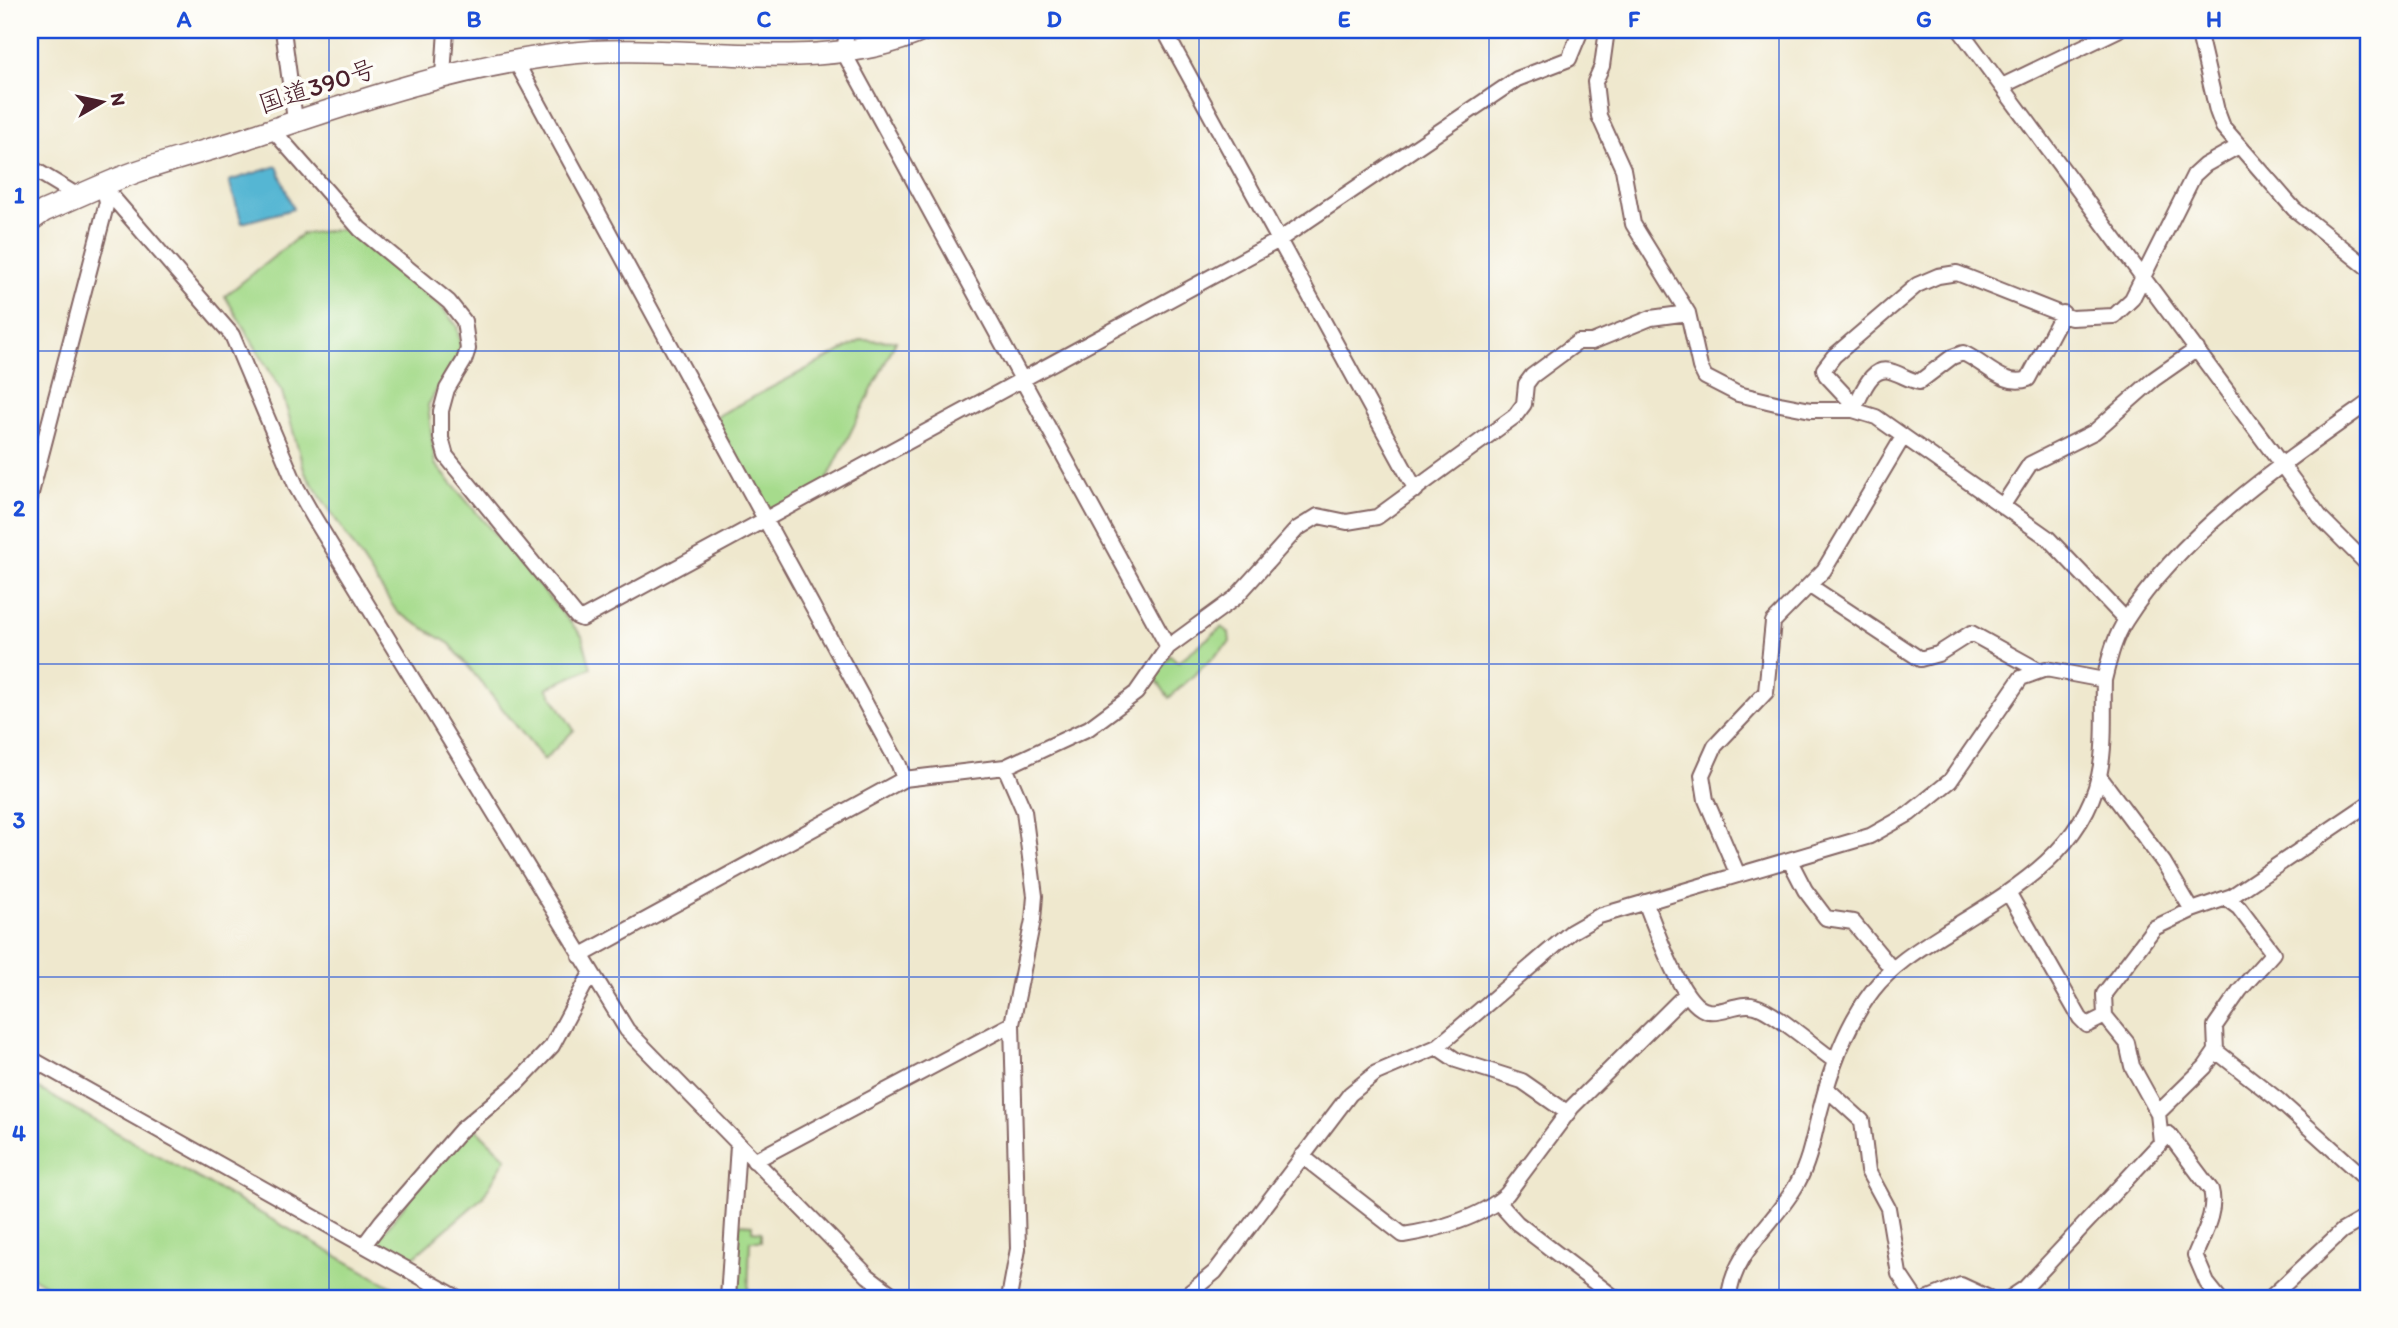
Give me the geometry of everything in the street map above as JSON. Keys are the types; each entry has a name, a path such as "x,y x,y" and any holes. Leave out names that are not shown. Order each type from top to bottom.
{"highway":[{"name":"国道390号","path":"30,220 102,185 295,120 443,76 515,60 629,49 844,54 890,43 924,30"}],"street":[{"path":"283,30 295,120"},
{"path":"443,76 446,30"},
{"path":"847,30 844,54 1168,647"},
{"path":"1164,30 1416,489"},
{"path":"272,129 366,235 449,302 464,321 468,349 447,389 441,411 441,438 446,456 577,617 587,617 1279,240 1508,85 1569,60 1581,30"},
{"path":"1606,30 1602,66 1595,82 1599,116 1623,169 1637,233 1688,313 1700,368 1705,377 1738,394 1800,408 1854,408 1876,417 2049,538 2126,620"},
{"path":"1960,30 2333,533 2368,565"},
{"path":"2002,86 2118,30"},
{"path":"2198,30 2223,127 2294,209 2368,268"},
{"path":"515,60 893,753 904,779"},
{"path":"1854,408 1824,369 1834,356 1917,285 1938,276 1957,273 2071,318 2114,316 2132,299 2194,175 2205,165 2239,145"},
{"path":"30,167 78,196"},
{"path":"30,498 107,202 102,185"},
{"path":"102,185 232,335 297,488 627,1030 867,1276 897,1298"},
{"path":"580,956 904,779 1005,767 1089,728 1136,693 1168,647 1235,598 1297,528 1311,518 1328,517 1360,522 1377,517 1515,416 1524,404 1526,384 1532,376 1578,342 1592,342 1651,318 1688,313"},
{"path":"1854,408 1872,375 1879,370 1889,370 1919,382 1952,357 1963,353 2005,379 2019,382 2028,379 2063,313"},
{"path":"2003,505 2030,464 2094,432 2154,379 2197,349"},
{"path":"1729,1298 1730,1285 1741,1261 1775,1219 1802,1175 1835,1061 1863,1003 1892,969 2038,871 2074,831 2090,804 2099,776 2104,680 2114,643 2126,620 2164,573 2214,521 2282,464 2368,402"},
{"path":"1738,875 1706,800 1702,775 1705,763 1733,725 1766,692 1773,622 1811,586 1842,544 1903,437"},
{"path":"1811,586 1920,659 1938,654 1971,633 2038,670 2104,680"},
{"path":"1183,1298 1215,1272 1350,1094 1376,1073 1437,1047 1571,932 1599,916 1870,836 1928,800 1950,780 2013,685 2038,670"},
{"path":"1005,767 1024,811 1035,896 1013,1024 1017,1249 1009,1298"},
{"path":"2099,776 2164,863 2192,910"},
{"path":"2161,1143 2158,1113 2132,1066 2127,1043 2105,1016 2104,994 2154,928 2192,910 2227,899 2368,804"},
{"path":"1790,861 1822,914 1833,921 1853,922 1892,969"},
{"path":"2008,892 2080,1018 2087,1025 2105,1016"},
{"path":"2158,1113 2206,1067 2216,1051 2215,1026 2239,990 2273,953 2239,908 2227,899"},
{"path":"1645,902 1686,994 1695,1004 1711,1012 1743,1004 1760,1008 1835,1061"},
{"path":"364,1245 461,1130 517,1083 552,1046 591,974"},
{"path":"1302,1156 1403,1235 1453,1224 1498,1202 1568,1113 1686,994"},
{"path":"754,1161 1013,1024"},
{"path":"1437,1047 1456,1060 1522,1081 1568,1113"},
{"path":"2216,1051 2277,1099 2368,1181"},
{"path":"30,1058 458,1298"},
{"path":"1826,1088 1862,1121 1868,1171 1888,1208 1899,1274 1915,1298"},
{"path":"2010,1298 2025,1288 2169,1134 2211,1189 2214,1200 2195,1255 2207,1283 2219,1298"},
{"path":"728,1298 738,1145"},
{"path":"1498,1202 1517,1223 1615,1298"},
{"path":"2270,1298 2343,1231 2368,1216"},
{"path":"1929,1298 1961,1285 1989,1298"}],"green space":[{"path":"344,229 442,308 457,326 461,349 428,405 435,464 582,636 591,668 547,688 574,730 544,760 450,644 397,612 305,473 282,392 225,296 302,234"},
{"path":"862,340 896,341 825,484 767,517 715,417"},
{"path":"1222,627 1229,633 1230,642 1169,698 1153,675 1170,655 1178,662"},
{"path":"30,1084 412,1298 69,1298 30,1276"},
{"path":"473,1126 506,1158 483,1197 408,1262 375,1244 425,1178"},
{"path":"739,1224 752,1225 752,1231 761,1232 761,1241 750,1241 748,1298 736,1298"}],"water":[{"path":"277,166 293,209 242,223 229,181"}]}
